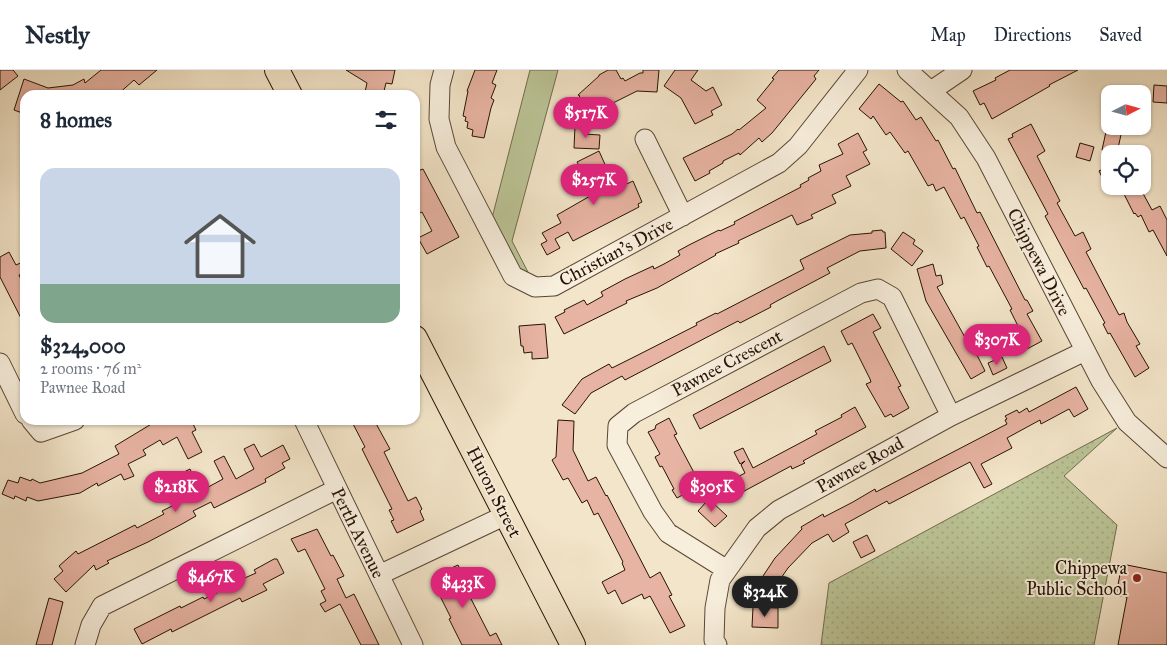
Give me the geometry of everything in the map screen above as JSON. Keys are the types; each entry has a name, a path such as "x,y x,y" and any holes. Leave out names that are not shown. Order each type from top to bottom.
{"main road":[{"path":"277,70 287,90"},
{"name":"Huron Street","path":"420,348 573,645"}],"street":[{"name":"Christian's Drive","path":"444,70 440,85 439,119 446,147 513,276 535,287 554,286 779,163 798,146 858,70"},
{"name":"Chippewa Drive","path":"907,70 959,116 986,158 1101,381 1127,422 1167,458"},
{"path":"931,91 962,70"},
{"path":"645,139 683,216"},
{"name":"Pawnee Crescent","path":"727,570 668,533 653,512 617,445 618,426 634,412 861,293 878,289 892,297 951,416"},
{"name":"Pawnee Road","path":"712,643 720,580 757,528 779,510 951,416 1084,351"},
{"path":"0,364 20,404"},
{"path":"35,425 41,432 61,425"},
{"name":"Perth Avenue","path":"306,425 414,645"},
{"path":"86,645 91,625 102,606 337,489"},
{"path":"379,575 506,515"}],"green space":[{"path":"530,70 558,70 512,241 531,278 519,271 492,218"},
{"path":"1117,428 1064,476 1117,525 1094,645 821,645 829,583"}],"building":[{"path":"0,70 13,70 18,76 0,90"},
{"path":"101,70 157,70 139,85 134,80 123,90 20,90 24,79 48,88 73,85 84,79 85,83"},
{"path":"346,70 395,70 392,84 386,83 384,90 365,90 367,83"},
{"path":"475,70 497,70 492,83 496,85 491,98 494,100 484,138 472,136 473,130 467,128 468,122 465,121 466,117 463,116 467,91"},
{"path":"608,70 616,70 621,79 623,78 625,81 643,73 643,70 659,70 657,92 637,91 611,104 614,107 596,124 575,101 580,96 578,95 599,75"},
{"path":"675,70 698,70 691,80 706,91 713,87 722,105 711,111 713,115 695,124 681,98 664,86"},
{"path":"779,70 819,70 814,76 816,79 772,133 762,142 759,138 740,155 739,153 723,161 723,163 709,171 710,173 695,181 683,158 739,130 766,108 757,100"},
{"path":"1010,70 1078,70 992,119 984,103 980,105 973,91 996,80 995,78"},
{"path":"879,84 901,102 903,101 916,120 921,117 936,141 938,140 953,169 955,168 977,213 980,212 1025,300 1027,300 1033,311 1027,314 1042,341 1027,349 1015,327 1018,326 1010,310 1012,309 989,266 987,267 977,247 979,246 964,217 961,219 944,187 936,191 933,184 928,186 908,151 905,153 890,132 886,135 873,116 871,119 859,109"},
{"path":"1154,85 1167,86 1167,103 1153,102"},
{"path":"20,91 20,112 14,110"},
{"path":"1031,124 1045,151 1037,156 1060,201 1057,203 1075,236 1083,232 1091,249 1086,252 1119,315 1124,313 1140,344 1136,346 1149,368 1135,377 1110,333 1108,334 1103,324 1105,323 1086,288 1084,289 1045,216 1048,214 1008,139 1013,137 1012,134"},
{"path":"575,126 593,127 584,134 600,135 599,149 574,148"},
{"path":"858,133 867,150 863,152 870,164 846,176 851,186 832,195 836,203 811,215 813,218 797,225 792,215 738,241 739,243 715,254 657,288 626,301 627,303 564,334 555,317 565,312 564,310 584,300 587,305 603,296 601,292 653,266 654,269 664,264 680,255 678,251 735,224 734,222 801,187 800,185 809,180 808,178 821,171 819,165 843,154 838,144"},
{"path":"1105,135 1121,135 1119,145 1103,145"},
{"path":"1080,143 1094,147 1090,161 1076,157"},
{"path":"599,151 616,189 633,181 642,202 638,204 639,207 573,241 568,232 555,239 560,248 547,255 541,244 547,241 542,233 561,223 557,215 604,188 594,169 584,174 577,162"},
{"path":"423,169 459,237 427,254 420,242 420,237 432,231 422,212 420,213 420,170"},
{"path":"1124,195 1144,195 1152,210 1160,206 1167,220 1167,256 1153,230 1149,232 1141,215 1138,217 1134,214"},
{"path":"882,230 885,232 886,248 860,251 827,268 830,273 770,305 771,307 740,323 738,321 625,380 622,376 591,393 575,414 562,405 582,379 609,364 612,368 804,269 800,260 850,235"},
{"path":"903,232 915,240 913,244 923,251 912,266 891,249"},
{"path":"9,252 16,265 20,263 20,316 0,277 0,257"},
{"path":"933,264 936,276 941,275 943,284 937,287 985,371 971,379 926,301 917,269"},
{"path":"873,314 881,328 873,332 901,386 898,387 909,408 893,417 891,414 885,417 866,384 871,382 870,379 852,343 848,345 841,331"},
{"path":"545,324 548,358 532,359 532,352 524,353 523,346 521,346 519,326"},
{"path":"824,346 831,361 700,429 693,415"},
{"path":"1002,357 1007,368 993,375 988,363"},
{"path":"1076,387 1088,409 1074,417 1069,409 1041,424 1040,420 1007,438 1012,448 981,464 992,484 984,488 970,462 889,504 887,501 845,524 849,532 833,542 828,534 812,543 788,568 772,591 759,582 775,558 802,529 801,527 823,514 824,517 875,489 876,492 1007,424 1005,416 1017,410 1019,413 1027,408 1029,412"},
{"path":"855,407 866,427 803,461 805,463 792,469 791,466 735,496 728,482 745,473 741,465 745,461 740,464 734,452 743,448 753,468 817,434 815,431 842,417 841,415"},
{"path":"669,418 677,434 674,435 699,482 699,486 677,498 662,466 660,467 655,457 660,454 648,432"},
{"path":"558,420 574,421 573,450 588,481 596,477 650,578 660,572 672,595 669,596 685,626 670,633 650,596 644,599 642,594 622,604 615,590 608,594 602,582 625,570 623,562 598,513 594,515 587,500 582,503 568,478 563,480 552,460 556,457"},
{"path":"150,425 194,425 196,430 192,432 202,452 188,459 177,437 163,445 160,440 143,450 146,455 128,464 134,476 124,480 121,474 98,486 97,483 80,493 38,501 27,497 26,501 15,496 14,499 2,494 8,480 18,483 20,477 31,481 32,479 40,483 82,473 119,454 115,446"},
{"path":"354,425 377,425 390,449 384,452 408,501 416,497 422,509 420,511 424,520 397,533 391,521 394,520 389,510 392,509 362,449 365,447"},
{"path":"254,444 261,457 283,445 290,459 282,463 285,468 265,479 266,482 214,508 211,502 193,511 196,516 148,542 107,561 109,563 96,570 94,565 66,592 54,579 63,571 59,566 76,551 78,554 135,525 137,528 164,514 162,511 174,505 172,503 188,495 181,481 183,480 180,474 190,469 201,491 223,479 214,461 224,456 236,479 254,469 244,449"},
{"path":"707,501 711,501 727,516 715,527 698,511"},
{"path":"317,529 344,576 337,579 346,598 354,594 379,645 361,645 340,604 325,612 320,604 326,601 321,591 325,589 305,549 298,552 291,539"},
{"path":"867,535 875,551 861,558 853,542"},
{"path":"277,559 284,573 263,584 267,590 242,602 240,598 172,632 171,629 142,644 134,629 180,606 181,608 223,590 222,588 256,573 254,570"},
{"path":"1122,564 1167,573 1167,645 1118,645 1127,597 1116,595"},
{"path":"458,565 470,589 467,591 490,636 496,633 502,645 462,645 434,584 437,583 434,576"},
{"path":"49,598 63,602 52,645 36,645"},
{"path":"753,607 778,608 778,628 752,627"}],"place":[{"name":"Chippewa Public School","path":"1137,578"}]}
